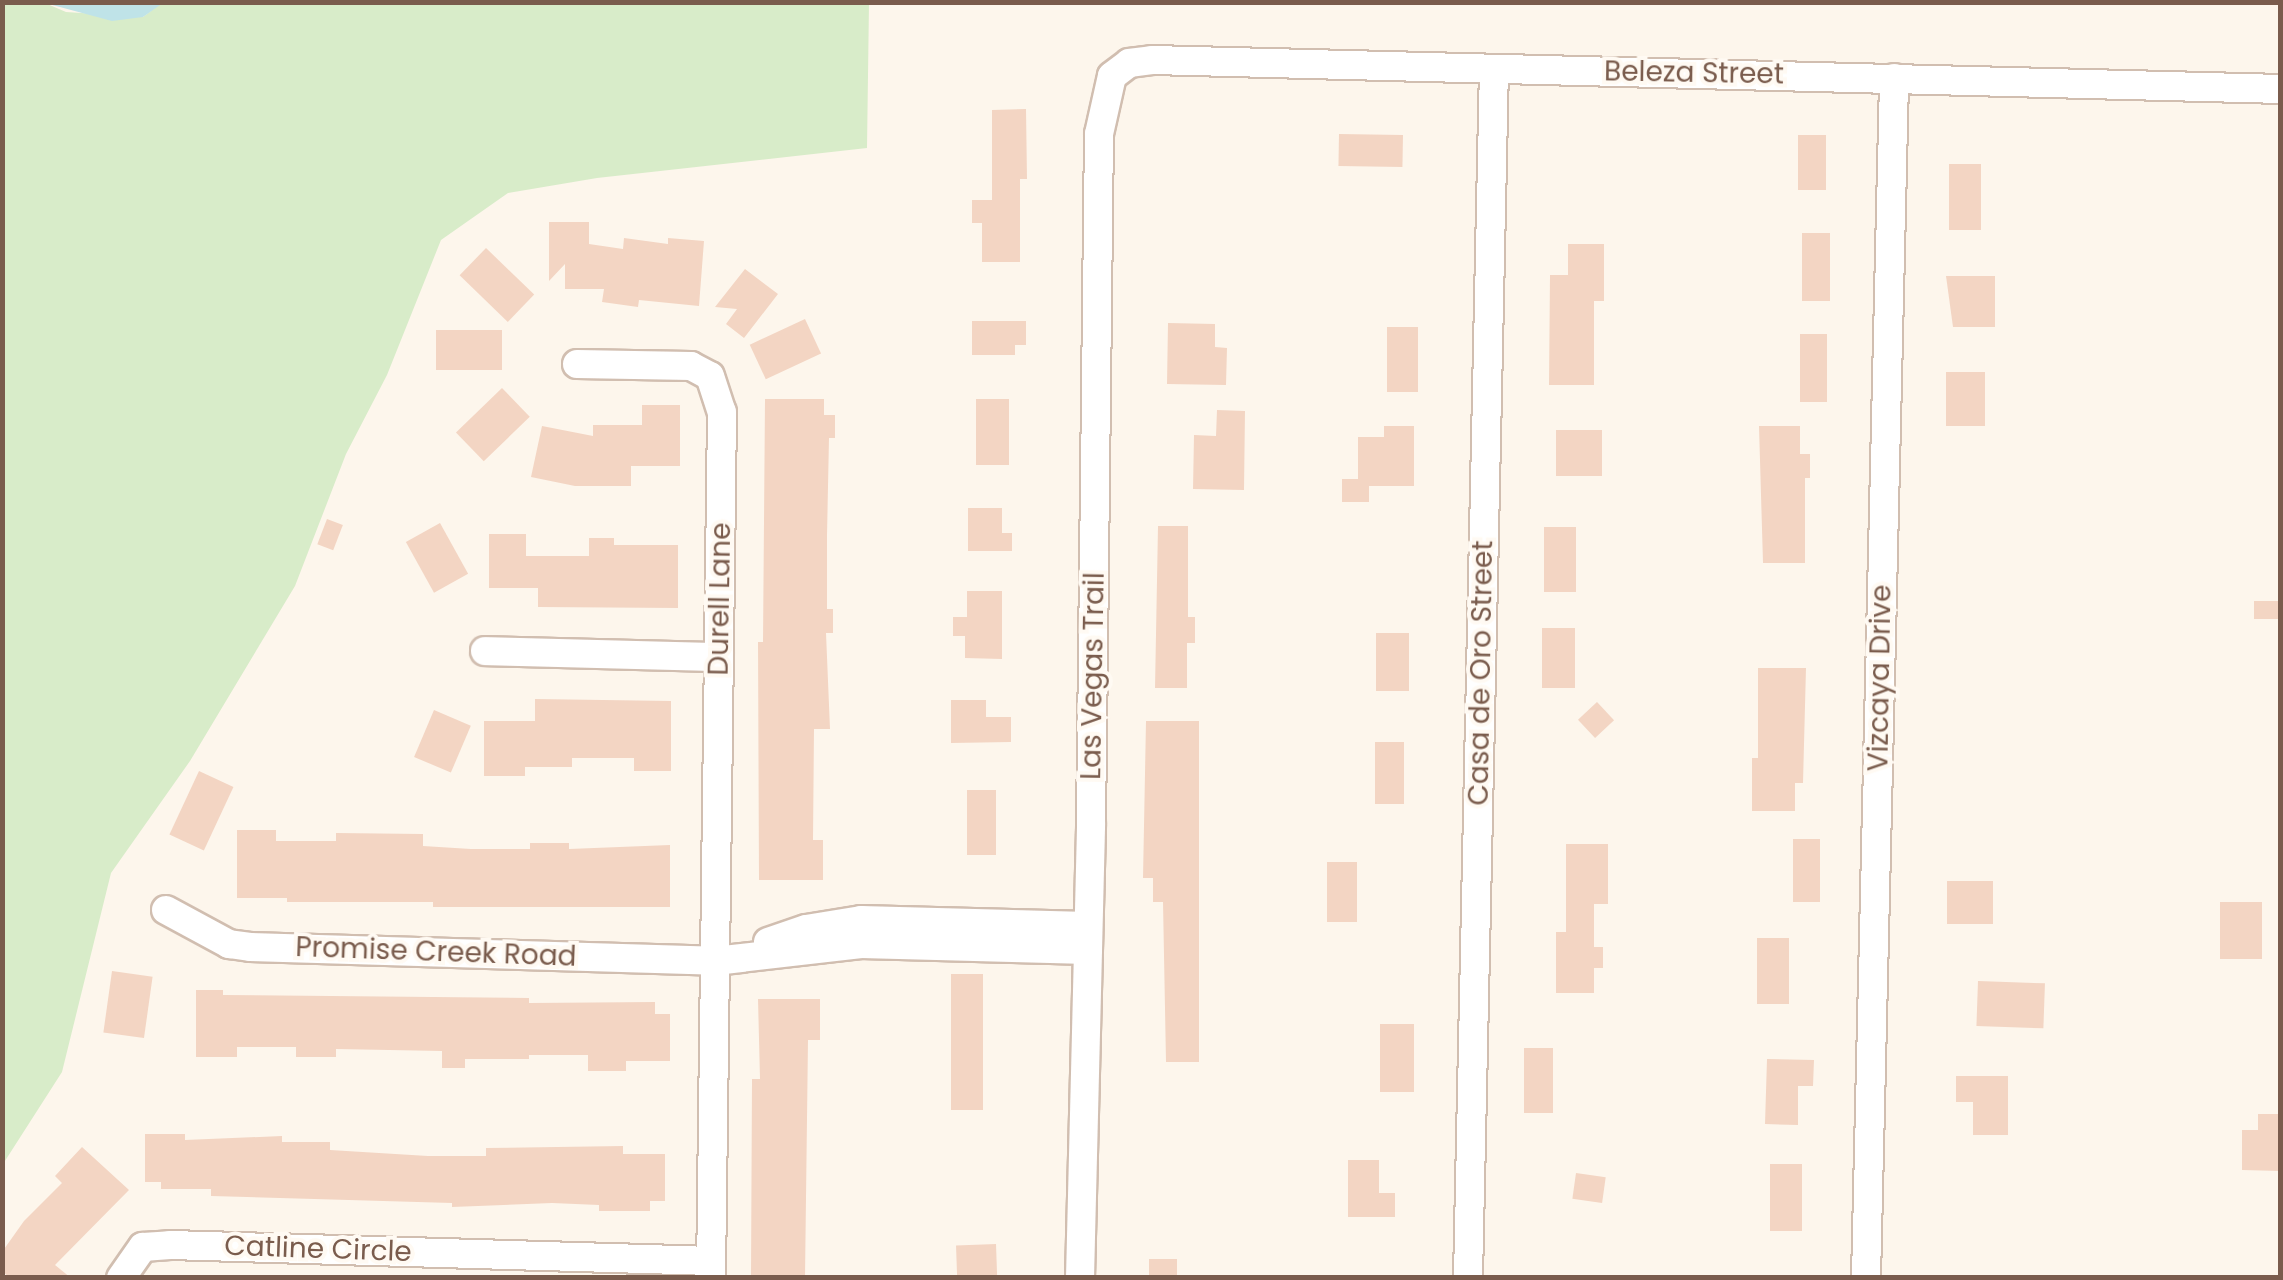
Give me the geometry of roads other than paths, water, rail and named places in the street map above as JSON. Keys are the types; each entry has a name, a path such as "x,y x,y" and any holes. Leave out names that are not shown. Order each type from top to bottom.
{"street":[{"name":"Beleza Street","path":"1112,76 1128,63 1152,60 2280,89"},
{"name":"Casa de Oro Street","path":"1468,1278 1494,68"},
{"name":"Las Vegas Trail","path":"1080,1278 1100,134 1112,76"},
{"name":"Vizcaya Drive","path":"1866,1278 1894,78"},
{"name":"Durell Lane","path":"577,364 680,364 700,370 717,388 722,412 715,961"},
{"path":"485,651 719,657"},
{"name":"Promise Creek Road","path":"166,910 230,944 250,947 715,961 840,922 1088,938"},
{"name":"Catline Circle","path":"120,1278 143,1247 170,1245 711,1269 715,961"}],"water":[{"path":"45,3 163,3 143,17 112,21"}]}
